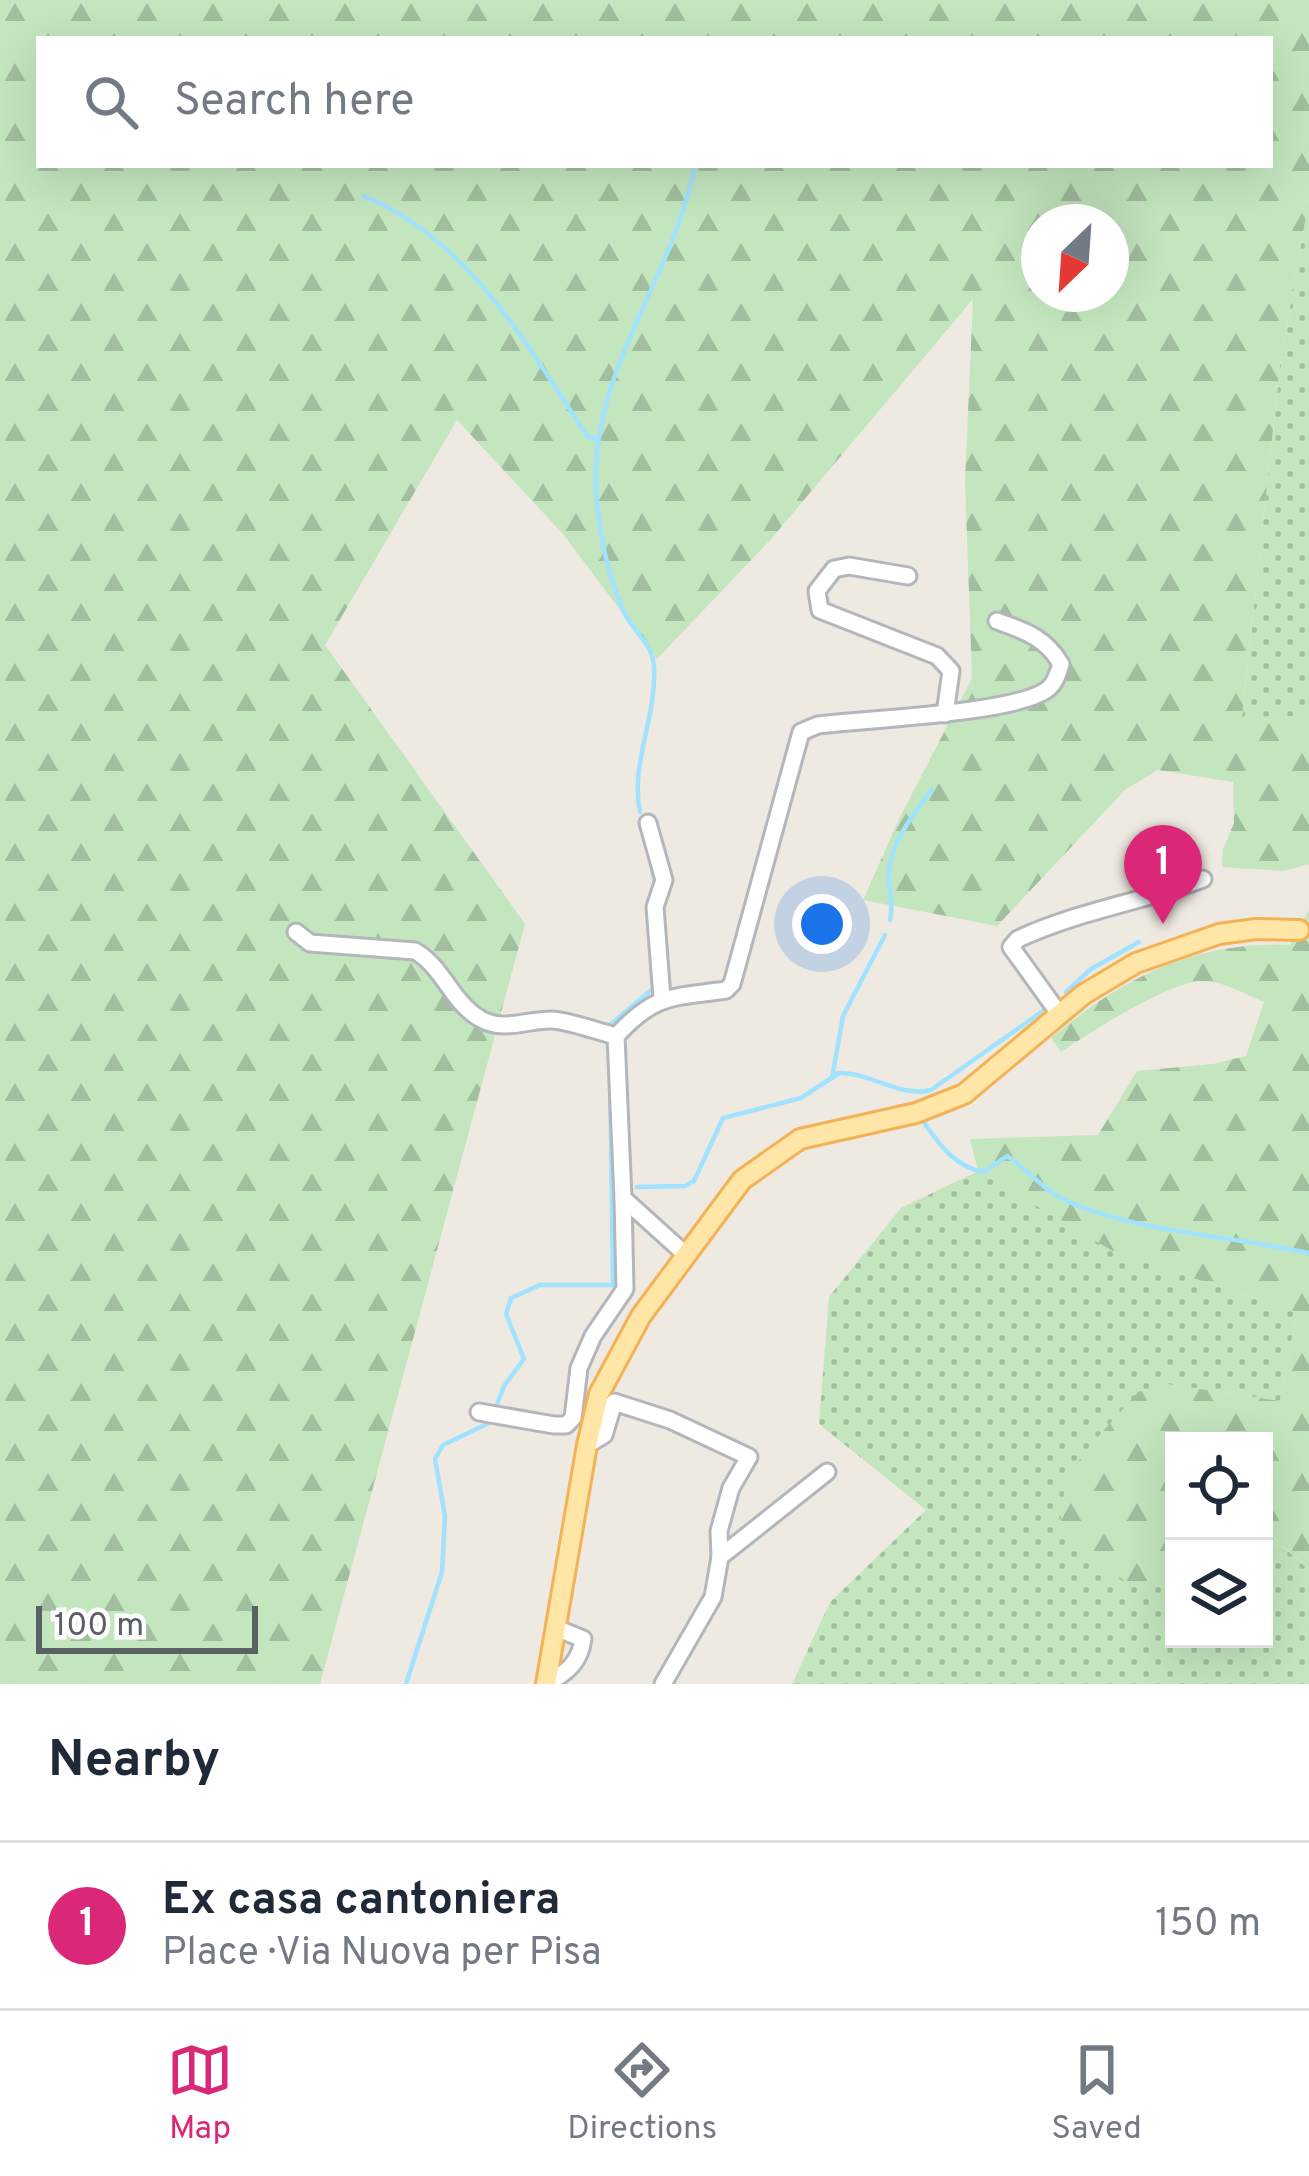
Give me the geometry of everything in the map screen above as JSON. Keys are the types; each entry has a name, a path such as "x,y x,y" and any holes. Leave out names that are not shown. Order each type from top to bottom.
{"main road":[{"path":"546,1684 599,1394 616,1355 742,1180 780,1150 815,1134 953,1099 991,1075 1111,976 1170,949 1238,931 1299,930"}],"street":[{"path":"908,576 849,566 834,569 817,591 820,610 937,656 951,671 945,714"},
{"path":"479,1412 554,1425 566,1425 573,1418 579,1369 593,1336 625,1289 616,1036 642,1008 662,998 726,990 732,984 801,732 866,718 945,714 1035,697 1051,687 1060,664 1052,648 1037,636 997,621"},
{"path":"647,824 664,880 655,908 662,998"},
{"path":"1060,1015 1019,962 1011,947 1018,939 1101,907 1203,879"},
{"path":"296,932 310,943 416,951 430,959 482,1021 506,1026 553,1020 616,1036"},
{"path":"623,1198 685,1254"},
{"path":"587,1445 604,1435 614,1402 670,1420 749,1457 731,1488 719,1532 713,1597 663,1684"},
{"path":"720,1557 827,1472"},
{"path":"546,1684 563,1674 582,1651 583,1639 556,1628"}],"green space":[{"path":"0,0 1309,0 1309,199 1280,365 1242,717 1309,716 1309,864 1283,871 1222,867 1223,849 1234,823 1233,782 1158,770 1126,789 997,926 863,900 972,678 965,481 973,299 772,538 657,659 563,534 457,420 325,645 525,924 320,1684 0,1684"},
{"path":"1309,199 1309,716 1242,718 1280,365"},
{"path":"1309,910 1309,1570 1283,1546 1273,1545 1273,1432 1165,1432 1165,1580 1126,1582 1059,1533 1064,1492 1081,1456 1138,1392 1166,1384 1280,1401 1297,1312 1116,1253 978,1171 970,1139 1098,1135 1137,1071 1246,1056 1264,1002 1208,981 1149,999 1061,1052 1051,1038 1105,998 1161,968 1222,949 1290,945"},
{"path":"978,1171 1116,1253 1297,1312 1280,1401 1166,1384 1126,1581 1165,1580 1165,1648 1273,1648 1273,1546 1282,1546 1309,1570 1309,1684 792,1684 830,1602 926,1510 819,1424 829,1297 901,1208"}],"waterway":[{"path":"640,812 638,776 654,667 650,651 624,612 608,566 597,503 598,444 606,403 670,246 694,168"},
{"path":"364,196 402,215 465,268 518,332 588,437 596,439"},
{"path":"890,920 890,862 904,828 932,789"},
{"path":"651,861 655,886"},
{"path":"832,1078 843,1016 885,935"},
{"path":"1066,992 1091,969 1139,942"},
{"path":"610,1025 656,986"},
{"path":"637,1187 685,1186 694,1181 723,1118 801,1098 839,1073 907,1091 931,1090 1047,1008"},
{"path":"495,1410 504,1386 524,1359 506,1314 511,1298 540,1285 613,1285 610,1078"},
{"path":"925,1124 943,1148 966,1166 984,1172 1007,1156 1052,1193 1086,1209 1148,1226 1309,1253"},
{"path":"406,1684 442,1572 445,1516 435,1459 443,1445 493,1421"}],"place":[{"name":"Ex casa cantoniera","path":"1163,924"}]}
